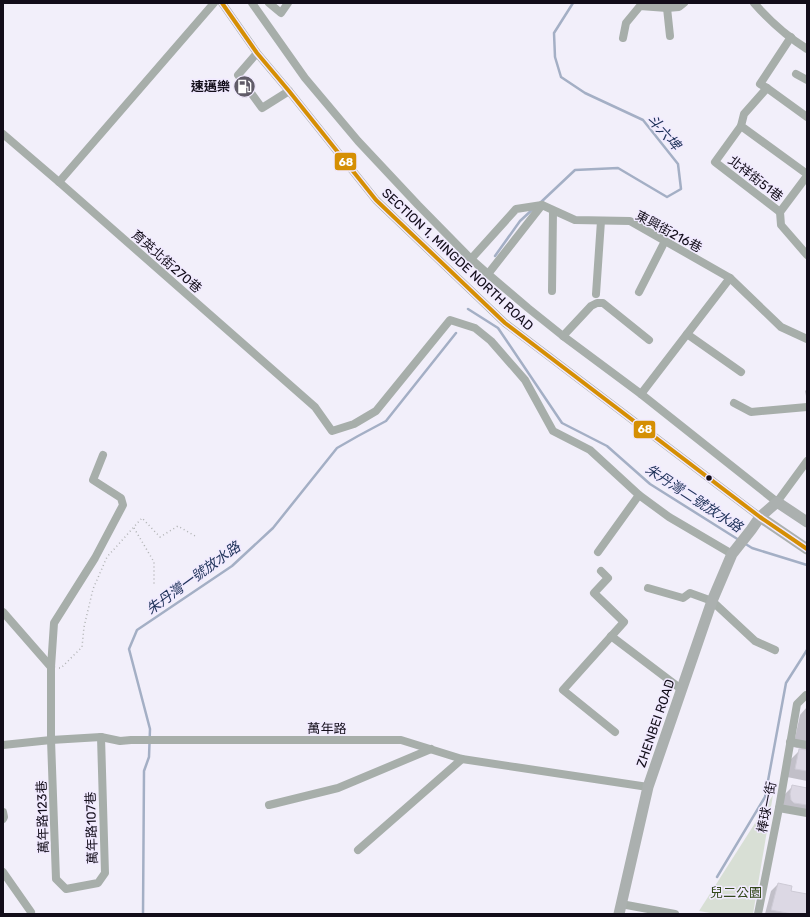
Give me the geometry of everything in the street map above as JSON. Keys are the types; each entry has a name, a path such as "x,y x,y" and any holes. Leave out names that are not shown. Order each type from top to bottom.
{"main road":[{"path":"807,522 776,502 760,517 807,549"},
{"name":"ZHENBEI ROAD","path":"620,909 648,787 712,601 735,552 760,517"}],"street":[{"path":"59,182 214,3"},
{"name":"SECTION 1, MINGDE NORTH ROAD","path":"222,3 257,53 376,200 505,323 760,517"},
{"path":"253,6 266,3"},
{"path":"269,3 280,13 288,3"},
{"path":"623,38 626,23 640,6 667,8 679,7 684,3"},
{"path":"754,3 766,16 807,49"},
{"name":"SECTION 1, MINGDE NORTH ROAD","path":"253,6 305,78 358,141 471,259 563,336 641,394 776,502"},
{"path":"667,8 670,36"},
{"path":"791,37 760,84 807,117"},
{"path":"257,53 238,75 262,108 289,91"},
{"path":"796,74 807,80"},
{"name":"北祥街51巷","path":"767,88 744,114 741,126 715,162 780,212"},
{"path":"741,126 807,175 780,212 781,225 807,255"},
{"name":"育英北街270巷","path":"3,134 315,407 332,431 354,424 376,411 450,320 475,328 491,341 525,380 553,431 590,450 638,495"},
{"path":"471,259 516,209 542,206"},
{"path":"488,274 542,206"},
{"name":"東興街216巷","path":"542,206 575,220 630,221 730,278 781,327 807,339"},
{"path":"552,291 553,211"},
{"path":"596,294 600,220"},
{"path":"639,292 665,241"},
{"path":"641,394 730,278"},
{"path":"563,336 591,306 597,303 603,303 649,340"},
{"path":"687,334 741,372"},
{"path":"734,403 751,412 807,407"},
{"name":"萬年路123巷","path":"66,890 56,879 51,740 51,667 54,623 95,558 123,505 121,498 93,480 103,455"},
{"path":"776,502 807,461"},
{"path":"598,552 638,495 669,517 735,552"},
{"path":"601,571 608,578 594,593 624,622 564,690 615,732"},
{"path":"648,588 683,598 690,593 712,601 755,641 775,650"},
{"path":"3,612 51,667"},
{"path":"611,636 681,689"},
{"name":"棒球一街","path":"758,914 779,808 797,704 807,695"},
{"name":"萬年路","path":"3,745 101,737 120,741 401,740 462,760 648,787"},
{"name":"萬年路107巷","path":"66,890 98,883 105,873 101,737"},
{"path":"790,742 807,745"},
{"path":"269,805 338,788 431,749"},
{"path":"358,850 462,760"},
{"path":"779,808 807,813"},
{"path":"3,812 3,819"},
{"path":"3,872 32,912"},
{"path":"620,909 675,914"}],"path":[{"path":"51,667 61,668 82,647 84,627 93,589 107,556 142,518 160,537 178,526 196,537"},
{"path":"134,527 154,562 154,586"}],"green space":[{"name":"兒二公園","path":"773,795 753,914 716,914 699,911"}],"building":[{"path":"799,749 807,750 807,771 795,769"},
{"path":"792,785 807,788 807,805 794,803 791,800 790,794"},
{"path":"778,883 792,886 791,891 807,894 807,914 792,914 771,910"}],"waterway":[{"name":"斗六埤","path":"540,203 575,170 618,168 667,197 681,189 678,164 643,120 585,93 561,77 555,57 554,33 573,3"},
{"name":"斗六埤","path":"495,256 520,221 533,209"},
{"name":"朱丹灣二號放水路","path":"468,309 498,328 562,423 607,446 650,484 739,540"},
{"name":"朱丹灣一號放水路","path":"143,914 144,771 149,757 150,729 129,649 137,630 232,566 273,528 337,448 386,421 456,333"},
{"name":"朱丹灣二號放水路","path":"744,543 752,548 807,565"},
{"name":"朱丹灣二號放水路","path":"717,877 765,797 786,683 807,650"}],"transit line":[{"name":"68","path":"222,3 257,53 376,200 505,323 760,517 807,549"}],"place":[{"name":"速邁樂","path":"245,86"}]}
